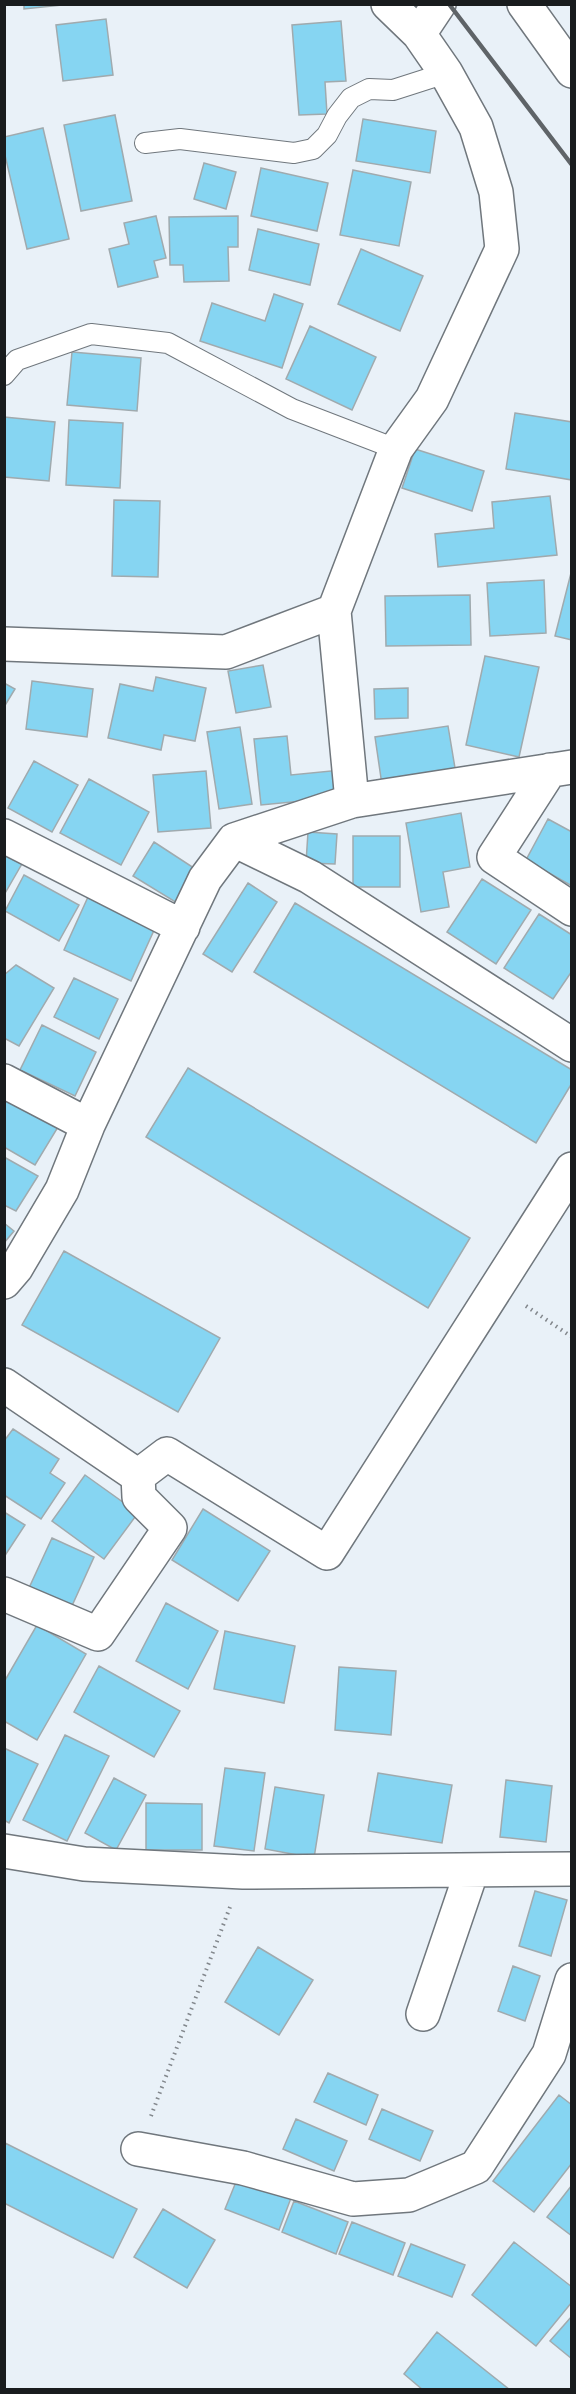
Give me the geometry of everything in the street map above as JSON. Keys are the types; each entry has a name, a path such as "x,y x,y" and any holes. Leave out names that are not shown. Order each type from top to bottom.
{"street":[{"path":"352,801 334,611 396,449 432,399 502,249 496,192 476,127 446,73 419,34 388,4"},
{"path":"419,34 439,4"},
{"path":"524,4 572,72"},
{"path":"4,644 226,652 334,611"},
{"path":"4,1282 16,1268 62,1191 88,1125 206,879 234,840 352,801 561,769"},
{"path":"561,769 494,857 572,909"},
{"path":"4,836 183,927"},
{"path":"234,840 310,877 572,1045"},
{"path":"4,1081 88,1125"},
{"path":"138,1476 167,1454 327,1552 572,1169"},
{"path":"4,1385 138,1476"},
{"path":"4,1594 98,1634 170,1528 139,1497 138,1476"},
{"path":"4,1851 84,1864 243,1872 572,1869"},
{"path":"423,2014 472,1870"},
{"path":"138,2149 243,2168 353,2199 409,2195 476,2167 549,2054 572,1980"}],"lane":[{"path":"145,143 180,139 294,153 313,149 327,135 337,116 351,98 369,88 393,90 446,73"},
{"path":"4,375 17,360 92,334 168,343 292,409 396,449"}],"path":[{"path":"498,1287 572,1337"},
{"path":"138,2149 243,1872"}],"building":[{"path":"24,4 72,4 24,9"},
{"path":"106,19 113,75 63,81 56,25"},
{"path":"341,21 346,81 325,82 327,114 299,115 292,25"},
{"path":"115,115 132,201 81,211 64,125"},
{"path":"363,119 436,131 430,173 356,161"},
{"path":"43,128 69,239 27,249 4,151 4,137"},
{"path":"204,163 236,172 226,209 194,199"},
{"path":"261,168 328,183 317,231 251,216"},
{"path":"353,170 411,182 399,246 340,235"},
{"path":"156,216 166,258 154,261 158,277 118,287 109,249 129,244 124,223"},
{"path":"238,216 238,247 228,247 229,281 184,282 183,265 170,265 169,217"},
{"path":"258,229 319,244 310,285 249,270"},
{"path":"361,249 423,276 400,331 338,304"},
{"path":"274,294 303,304 282,368 200,341 212,303 265,321"},
{"path":"310,326 376,357 352,410 286,379"},
{"path":"72,352 141,358 137,411 67,405"},
{"path":"515,413 572,422 572,480 506,469"},
{"path":"4,417 55,422 49,481 4,477"},
{"path":"69,420 123,423 120,488 66,485"},
{"path":"415,449 484,471 472,511 402,488"},
{"path":"550,496 557,555 438,567 435,534 494,528 492,502"},
{"path":"114,500 160,501 158,577 112,576"},
{"path":"572,573 572,640 555,636"},
{"path":"544,580 546,633 490,636 487,583"},
{"path":"470,595 471,645 386,646 385,596"},
{"path":"485,656 539,667 519,757 466,745"},
{"path":"263,665 271,707 236,713 228,671"},
{"path":"156,677 206,688 195,741 164,735 161,750 108,738 120,684 153,691"},
{"path":"32,681 93,689 87,737 26,729"},
{"path":"4,683 15,689 4,707"},
{"path":"408,688 408,718 375,719 374,689"},
{"path":"448,726 456,774 382,785 375,737"},
{"path":"240,727 252,804 219,809 207,732"},
{"path":"287,736 291,775 341,770 343,797 261,805 254,739"},
{"path":"34,761 78,785 52,832 8,808"},
{"path":"206,771 211,828 158,832 153,775"},
{"path":"89,779 149,812 121,865 60,833"},
{"path":"461,813 470,867 443,872 449,907 421,912 406,823"},
{"path":"548,819 572,832 572,886 526,860"},
{"path":"308,832 337,834 335,864 306,863"},
{"path":"353,836 400,836 400,887 353,887"},
{"path":"154,842 197,870 177,903 133,876"},
{"path":"4,852 23,862 4,895"},
{"path":"24,875 79,905 59,941 5,911"},
{"path":"482,879 531,910 496,964 447,932"},
{"path":"248,883 277,902 232,972 203,954"},
{"path":"88,897 155,928 131,981 64,950"},
{"path":"295,903 572,1070 572,1083 536,1143 254,972"},
{"path":"539,914 572,935 572,971 553,999 504,968"},
{"path":"16,965 54,988 19,1046 4,1038 4,975"},
{"path":"74,978 118,999 99,1039 54,1017"},
{"path":"42,1025 96,1052 75,1096 20,1070"},
{"path":"188,1068 470,1238 428,1308 146,1137"},
{"path":"4,1095 58,1127 35,1165 4,1147"},
{"path":"4,1157 38,1176 16,1211 4,1205"},
{"path":"4,1223 14,1231 4,1243"},
{"path":"64,1251 220,1338 178,1412 22,1325"},
{"path":"13,1429 59,1459 50,1473 65,1483 41,1519 4,1495 4,1441"},
{"path":"85,1475 138,1513 104,1559 52,1521"},
{"path":"203,1509 270,1551 238,1601 172,1560"},
{"path":"4,1512 25,1525 4,1557"},
{"path":"52,1538 94,1557 71,1608 29,1588"},
{"path":"166,1603 218,1631 188,1689 136,1661"},
{"path":"37,1625 86,1654 37,1740 4,1721 4,1682"},
{"path":"225,1631 295,1646 284,1703 214,1689"},
{"path":"99,1666 180,1711 154,1757 74,1712"},
{"path":"339,1667 396,1671 391,1735 335,1730"},
{"path":"65,1735 109,1756 67,1841 23,1820"},
{"path":"4,1748 38,1764 9,1823 4,1820"},
{"path":"225,1768 265,1773 254,1851 214,1846"},
{"path":"378,1773 452,1785 442,1843 368,1831"},
{"path":"114,1778 146,1795 116,1850 85,1833"},
{"path":"506,1780 552,1786 546,1842 500,1837"},
{"path":"275,1787 324,1795 314,1858 265,1849"},
{"path":"146,1803 202,1804 202,1850 146,1850"},
{"path":"535,1891 567,1900 551,1956 519,1946"},
{"path":"258,1947 313,1980 279,2035 225,2002"},
{"path":"513,1966 540,1976 525,2021 498,2011"},
{"path":"328,2073 378,2095 366,2125 314,2102"},
{"path":"559,2095 572,2105 572,2163 534,2212 493,2181"},
{"path":"382,2109 433,2131 420,2161 369,2139"},
{"path":"296,2119 347,2141 334,2171 283,2149"},
{"path":"5,2143 137,2209 113,2258 4,2203"},
{"path":"238,2177 291,2198 279,2230 225,2209"},
{"path":"572,2185 572,2236 547,2217"},
{"path":"294,2201 348,2222 336,2254 282,2232"},
{"path":"163,2209 215,2240 187,2288 134,2257"},
{"path":"352,2222 405,2243 393,2275 339,2254"},
{"path":"514,2242 572,2287 572,2302 536,2346 472,2295"},
{"path":"411,2244 465,2265 452,2297 398,2276"},
{"path":"572,2316 572,2359 550,2341"},
{"path":"437,2332 510,2390 423,2390 404,2374"}],"railway":[{"path":"449,4 572,165"}]}
